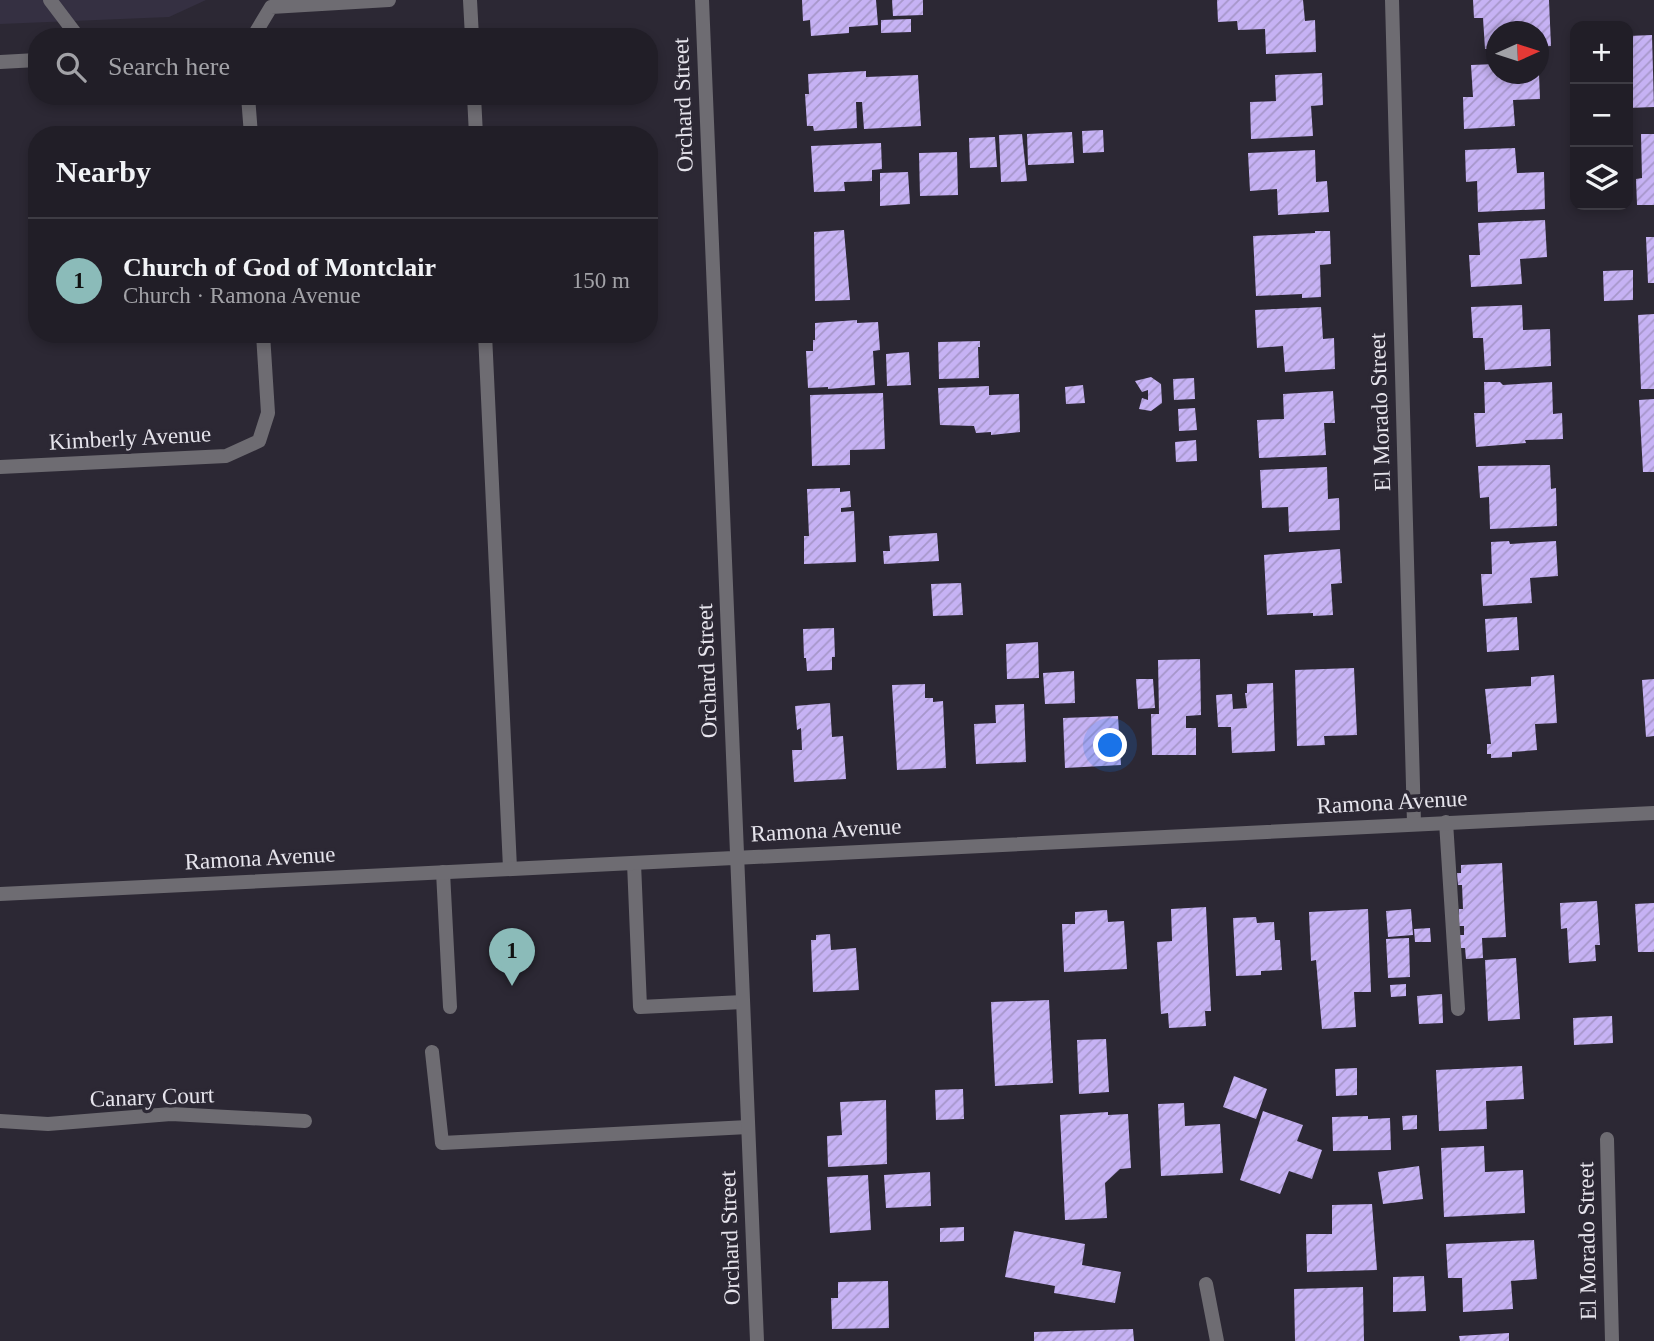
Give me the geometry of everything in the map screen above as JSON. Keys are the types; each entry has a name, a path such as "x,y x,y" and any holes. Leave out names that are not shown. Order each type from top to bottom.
{"street":[{"path":"50,0 71,28"},
{"path":"258,28 271,7 388,0"},
{"path":"470,0 472,28"},
{"name":"Orchard Street","path":"702,0 757,1341"},
{"name":"El Morado Street","path":"1392,0 1414,823"},
{"path":"0,62 28,60"},
{"path":"249,105 250,126"},
{"path":"474,105 476,126"},
{"name":"Kimberly Avenue","path":"0,467 226,456 259,441 268,413 264,343"},
{"path":"485,343 510,869"},
{"name":"Ramona Avenue","path":"0,894 1654,813"},
{"path":"1446,822 1458,1009"},
{"path":"634,863 640,1007 743,1002"},
{"path":"443,872 450,1007"},
{"path":"432,1052 442,1143 748,1127"},
{"name":"Canary Court","path":"0,1121 48,1124 171,1114 305,1121"},
{"name":"El Morado Street","path":"1607,1139 1612,1341"},
{"path":"1206,1284 1217,1341"}],"shaded area":[{"path":"0,0 206,0 169,17 0,24"}],"building":[{"path":"802,0 876,0 878,25 849,27 849,33 811,36 810,20 803,21"},
{"path":"892,0 923,0 923,15 893,16"},
{"path":"1217,0 1303,0 1305,21 1315,20 1316,52 1266,54 1265,29 1238,30 1237,21 1218,22"},
{"path":"1473,0 1549,0 1551,46 1549,21 1486,21 1485,49 1483,18 1474,18"},
{"path":"911,19 911,32 881,33 881,20"},
{"path":"1652,35 1654,107 1633,108 1633,36"},
{"path":"1486,64 1486,84 1539,84 1540,99 1513,100 1515,126 1464,129 1463,97 1473,97 1471,65"},
{"path":"866,71 866,77 918,75 921,126 864,129 862,102 856,102 857,128 814,131 813,126 807,126 805,94 809,94 808,74"},
{"path":"1322,73 1323,105 1311,106 1313,136 1251,139 1250,102 1276,101 1275,75"},
{"path":"1103,130 1104,152 1083,153 1082,131"},
{"path":"1072,132 1074,163 1028,165 1027,134"},
{"path":"1022,134 1027,181 1001,182 999,135"},
{"path":"1641,134 1654,134 1654,205 1637,205 1636,179 1642,178"},
{"path":"995,137 997,167 970,168 969,138"},
{"path":"881,143 882,169 872,170 872,181 844,182 845,191 814,192 811,146"},
{"path":"1515,148 1517,173 1544,172 1545,209 1478,212 1477,181 1466,182 1465,150"},
{"path":"1315,150 1316,182 1327,181 1329,212 1278,215 1277,189 1250,191 1248,153"},
{"path":"957,152 958,195 920,196 919,153"},
{"path":"908,172 910,204 880,206 880,173"},
{"path":"1545,220 1547,257 1520,259 1522,284 1471,287 1469,255 1480,255 1478,223"},
{"path":"844,230 850,300 815,301 814,232"},
{"path":"1330,231 1331,264 1320,265 1321,297 1302,298 1302,294 1256,296 1253,236"},
{"path":"1646,237 1654,237 1654,283 1648,283"},
{"path":"1633,270 1633,300 1604,301 1603,271"},
{"path":"1522,305 1523,330 1550,329 1551,366 1485,370 1483,338 1473,338 1471,307"},
{"path":"1321,307 1323,339 1334,338 1335,369 1285,372 1283,346 1257,348 1255,310"},
{"path":"1654,314 1654,389 1641,389 1638,315"},
{"path":"857,320 857,323 878,322 880,350 873,351 875,385 808,388 806,351 813,351 815,323"},
{"path":"980,341 979,378 939,379 938,342"},
{"path":"909,352 911,385 887,386 886,354"},
{"path":"1151,377 1161,384 1162,403 1151,411 1139,409 1142,398 1148,400 1148,390 1142,392 1135,381"},
{"path":"1194,378 1195,399 1174,400 1173,379"},
{"path":"1484,382 1500,382 1503,385 1552,382 1553,414 1562,413 1563,439 1525,440 1526,443 1476,447 1474,413 1485,413"},
{"path":"1083,385 1085,403 1066,404 1065,387"},
{"path":"989,386 989,395 1019,394 1020,432 991,435 991,432 976,433 974,426 940,425 938,388"},
{"path":"1333,391 1335,423 1324,423 1326,455 1259,458 1257,420 1284,419 1283,394"},
{"path":"883,393 885,449 850,450 850,465 812,466 810,395"},
{"path":"1654,399 1654,472 1643,472 1639,400"},
{"path":"1195,408 1197,430 1179,431 1178,409"},
{"path":"1196,440 1197,461 1176,462 1175,442"},
{"path":"1550,465 1551,489 1556,488 1557,526 1490,529 1489,497 1480,498 1478,466"},
{"path":"1327,467 1328,499 1339,498 1340,530 1289,532 1288,507 1262,508 1260,470"},
{"path":"840,488 840,492 850,491 851,507 841,508 841,512 854,511 856,562 804,564 804,536 809,536 807,489"},
{"path":"937,533 939,561 884,564 883,551 890,551 889,536"},
{"path":"1509,541 1510,544 1556,541 1558,576 1530,578 1532,603 1483,606 1481,574 1492,574 1491,542"},
{"path":"1340,549 1342,583 1331,584 1333,615 1267,615 1264,555"},
{"path":"961,583 963,615 933,616 931,584"},
{"path":"1517,617 1519,650 1487,652 1485,619"},
{"path":"834,628 835,657 832,657 832,670 807,671 803,629"},
{"path":"1038,642 1039,678 1007,679 1006,644"},
{"path":"1200,659 1201,715 1186,716 1186,728 1196,728 1196,755 1152,755 1151,714 1159,714 1158,660"},
{"path":"1354,668 1357,735 1324,736 1325,745 1297,746 1295,670"},
{"path":"1074,671 1075,703 1045,704 1043,673"},
{"path":"1554,675 1557,723 1535,724 1537,750 1512,752 1512,757 1491,758 1491,754 1487,754 1487,744 1491,744 1485,689 1531,686 1531,677"},
{"path":"1136,679 1153,679 1155,708 1138,709"},
{"path":"1654,679 1654,736 1646,737 1642,680"},
{"path":"1273,683 1275,751 1232,753 1231,727 1218,727 1216,695 1232,694 1233,709 1247,708 1247,684"},
{"path":"925,684 925,698 933,698 933,702 943,701 946,768 897,770 892,685"},
{"path":"830,703 832,737 843,736 846,779 794,782 792,750 802,750 801,728 797,730 795,706"},
{"path":"1024,704 1026,762 976,764 974,724 996,723 995,705"},
{"path":"1118,716 1121,765 1065,768 1063,718"},
{"path":"1502,863 1506,937 1482,938 1483,958 1466,959 1465,948 1460,948 1460,935 1464,935 1464,926 1459,926 1459,909 1463,909 1462,885 1458,885 1457,873 1461,873 1461,865"},
{"path":"1597,901 1600,945 1595,945 1596,961 1569,963 1567,928 1561,929 1560,903"},
{"path":"1654,903 1654,952 1638,952 1635,904"},
{"path":"1206,907 1211,1011 1205,1011 1206,1026 1169,1028 1168,1013 1161,1014 1157,942 1172,941 1171,909"},
{"path":"1368,909 1371,992 1354,992 1356,1027 1322,1029 1316,960 1311,961 1309,912"},
{"path":"1411,909 1413,935 1388,937 1386,911"},
{"path":"1107,910 1108,922 1124,921 1127,969 1064,972 1062,924 1075,924 1075,912"},
{"path":"1256,917 1257,923 1274,922 1275,940 1280,940 1282,970 1261,971 1261,975 1236,976 1233,918"},
{"path":"1430,928 1431,942 1415,942 1414,929"},
{"path":"830,934 831,950 856,948 859,990 813,992 811,940 816,940 816,935"},
{"path":"1409,938 1410,977 1388,978 1386,939"},
{"path":"1516,958 1520,1019 1488,1021 1485,960"},
{"path":"1406,984 1406,996 1391,997 1390,985"},
{"path":"1442,994 1443,1023 1419,1024 1417,996"},
{"path":"1049,1000 1053,1083 995,1086 991,1002"},
{"path":"1612,1016 1613,1043 1574,1045 1573,1018"},
{"path":"1106,1039 1109,1092 1079,1094 1077,1040"},
{"path":"1522,1066 1524,1099 1486,1101 1487,1129 1439,1131 1436,1070"},
{"path":"1357,1068 1357,1095 1336,1096 1335,1069"},
{"path":"1234,1076 1267,1089 1256,1119 1223,1107"},
{"path":"963,1089 964,1119 936,1120 935,1090"},
{"path":"886,1100 887,1164 828,1167 827,1136 842,1135 840,1102"},
{"path":"1184,1103 1185,1126 1220,1124 1223,1173 1161,1176 1158,1104"},
{"path":"1263,1111 1303,1125 1297,1141 1322,1150 1312,1179 1289,1171 1280,1194 1240,1180"},
{"path":"1108,1112 1108,1115 1128,1114 1131,1168 1120,1169 1105,1183 1107,1218 1065,1220 1060,1115"},
{"path":"1417,1115 1417,1129 1403,1130 1402,1116"},
{"path":"1368,1116 1368,1119 1390,1118 1391,1150 1333,1151 1332,1117"},
{"path":"1484,1146 1485,1172 1523,1170 1525,1213 1444,1217 1441,1148"},
{"path":"1419,1166 1423,1199 1383,1204 1378,1172"},
{"path":"930,1172 931,1206 886,1208 884,1175"},
{"path":"868,1175 871,1230 830,1233 827,1177"},
{"path":"1372,1204 1377,1270 1307,1272 1306,1234 1332,1234 1332,1205"},
{"path":"964,1227 964,1241 940,1242 940,1228"},
{"path":"1014,1231 1085,1244 1082,1265 1121,1272 1115,1303 1054,1293 1055,1286 1005,1277"},
{"path":"1534,1240 1537,1279 1511,1281 1513,1309 1463,1312 1462,1278 1448,1278 1446,1244"},
{"path":"1424,1276 1426,1311 1393,1312 1393,1277"},
{"path":"888,1281 889,1328 832,1329 831,1298 838,1298 838,1282"},
{"path":"1363,1287 1364,1341 1295,1341 1294,1289"},
{"path":"1133,1329 1134,1341 1034,1341 1034,1332"},
{"path":"1509,1333 1509,1341 1460,1341 1459,1336"}],"place":[{"name":"Church of God of Montclair","path":"512,986"}]}
